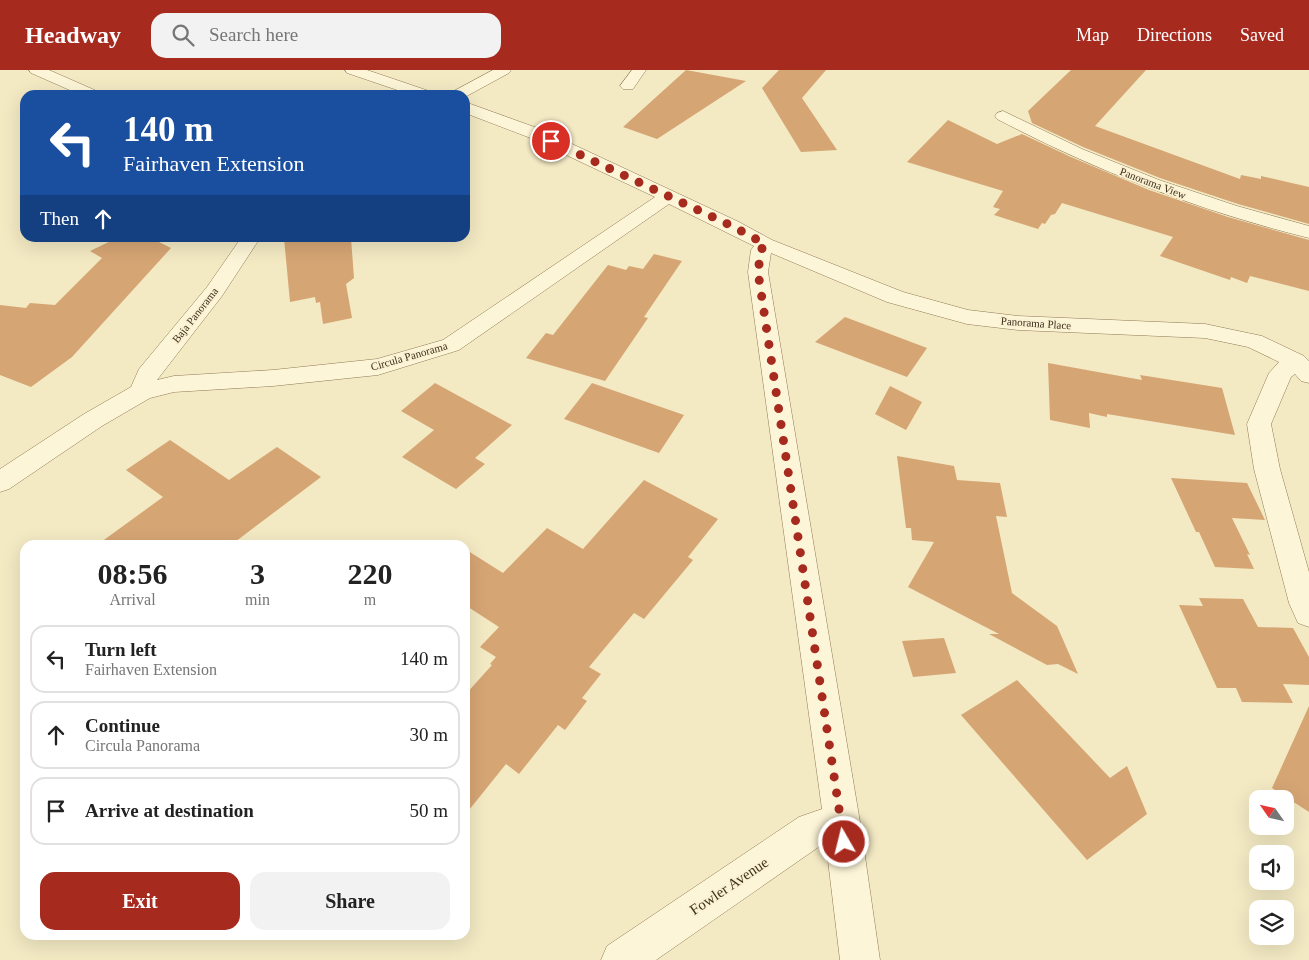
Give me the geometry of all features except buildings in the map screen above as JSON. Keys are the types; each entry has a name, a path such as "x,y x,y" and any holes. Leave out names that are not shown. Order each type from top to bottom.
{"street":[{"path":"36,70 82,90"},
{"path":"352,70 412,90"},
{"path":"466,90 504,70"},
{"path":"628,86 639,70"},
{"path":"470,109 534,133 668,196"},
{"name":"Panorama View","path":"1003,116 1073,151 1161,187 1207,203 1309,232"},
{"name":"Panorama Place","path":"668,196 765,244 895,297 967,317 1018,323 1204,331 1254,341 1303,368"},
{"name":"Circula Panorama","path":"0,482 93,420 142,392 174,384 273,378 378,367 451,345 668,196"},
{"name":"Baja Panorama","path":"142,392 147,375 212,294 240,256 248,242"},
{"path":"765,244 761,250 758,272 842,822 860,960"},
{"path":"1303,368 1281,373 1260,424 1267,469 1288,554 1309,614"},
{"name":"Fowler Avenue","path":"620,960 812,830 842,822"}],"route":[{"path":"551,141 732,226 765,244 761,250 758,272 844,842"}]}
